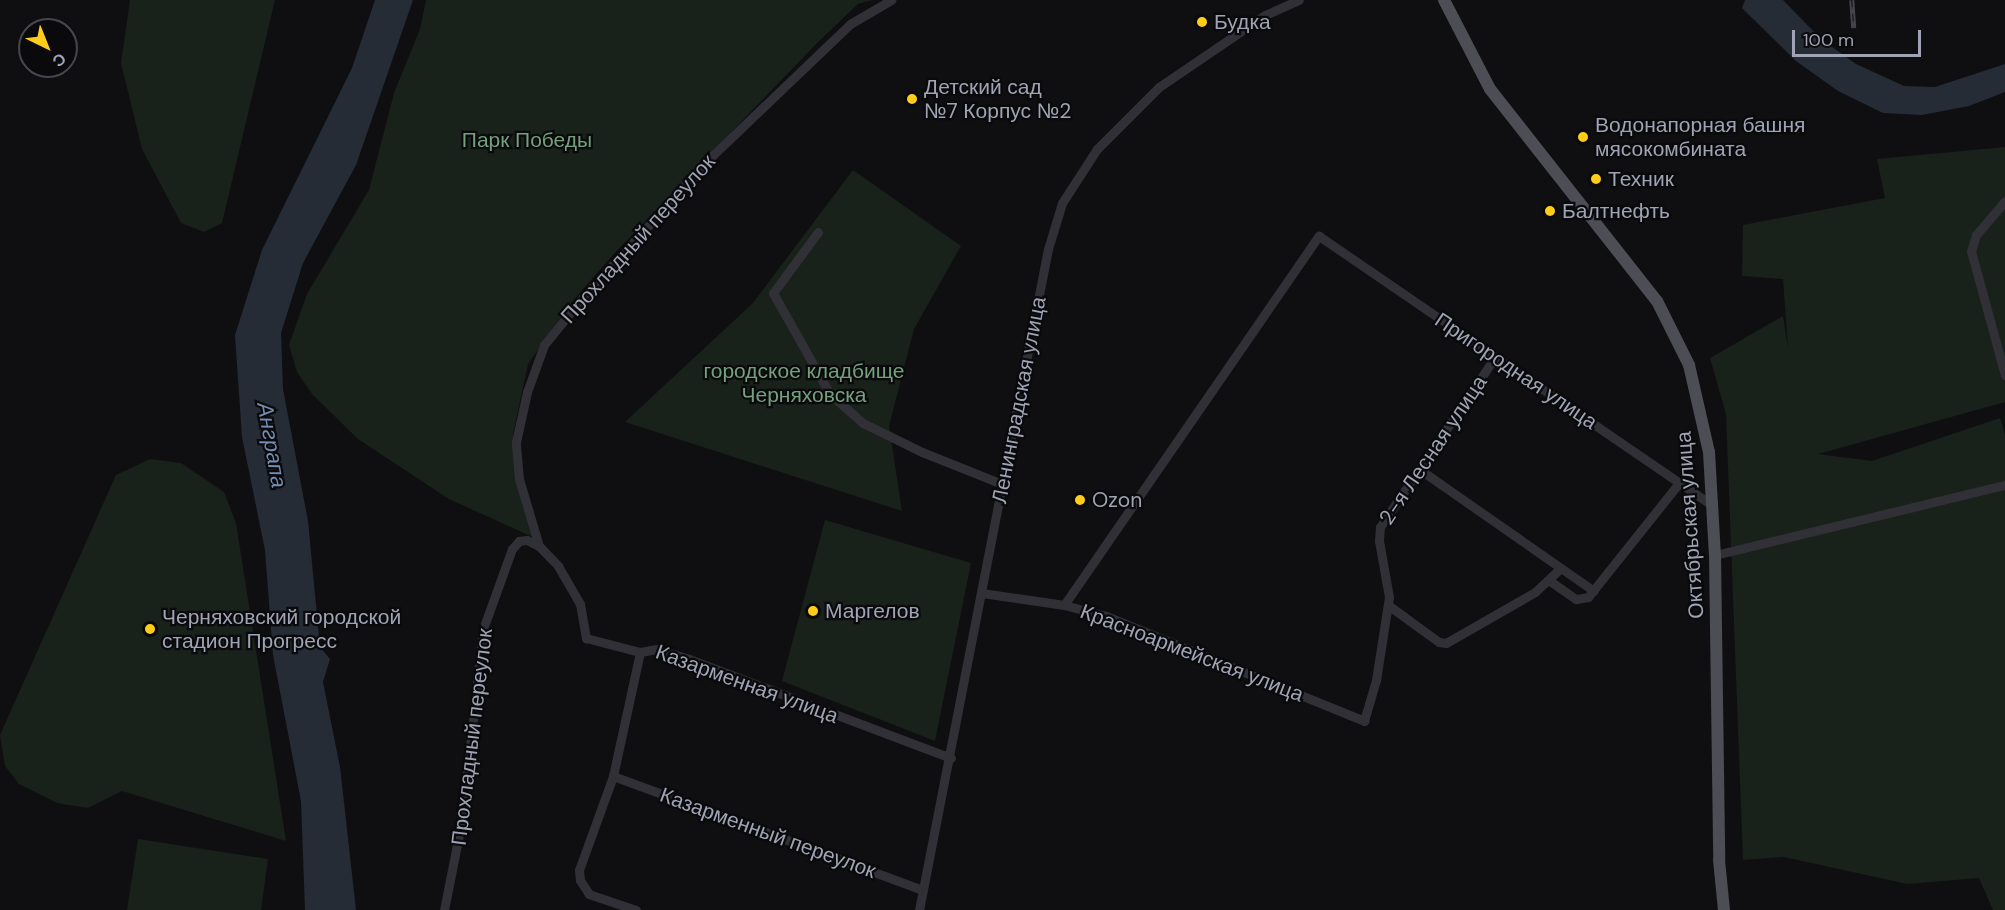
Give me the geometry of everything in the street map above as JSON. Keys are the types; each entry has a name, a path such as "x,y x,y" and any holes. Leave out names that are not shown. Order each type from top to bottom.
{"main road":[{"name":"Октябрьская улица","path":"1444,0 1490,89 1657,301 1675,334 1700,408 1709,452 1715,555 1719,860 1724,910"}],"street":[{"name":"Прохладный переулок","path":"539,546 519,479 516,442 527,392 544,345 582,297 711,156 842,32 891,0"},
{"name":"Ленинградская улица","path":"920,910 1048,249 1062,203 1072,183 1127,115 1179,70 1265,15 1299,0"},
{"path":"2005,201 1976,235 1971,251 2005,375"},
{"path":"818,232 772,293 830,394 863,423 922,452 1002,484"},
{"name":"Пригородная улица","path":"1064,605 1319,236 1712,506"},
{"name":"2-я Лесная улица","path":"1364,721 1376,680 1388,605 1389,582 1379,532 1495,357"},
{"path":"1419,469 1594,591"},
{"path":"1550,581 1580,601 1594,591 1678,483"},
{"path":"1715,555 2005,485"},
{"name":"Прохладный переулок","path":"444,910 462,819 483,629 512,549 519,541 527,540 539,546"},
{"path":"539,546 558,566 580,604 586,638 640,652"},
{"path":"1388,605 1446,643 1550,581 1561,568"},
{"name":"Красноармейская улица","path":"981,593 1064,605 1127,624 1364,721"},
{"name":"Казарменная улица","path":"636,910 598,898 583,888 579,870 613,776 640,652 657,649 689,659 951,758"},
{"name":"Казарменный переулок","path":"613,776 923,890"}],"green space":[{"path":"130,0 275,0 222,223 204,232 181,223 142,149 121,63"},
{"name":"Парк Победы","path":"426,0 873,0 858,4 817,43 610,258 572,302 528,364 513,434 517,483 535,538 449,499 358,439 312,394 297,372 289,345 307,294 369,190 394,93 420,29"},
{"path":"2005,147 2005,402 1818,454 1872,461 2000,418 2005,435 2005,910 1993,910 1979,878 1907,884 1784,857 1743,860 1726,414 1710,358 1783,316 1788,348 1783,279 1742,276 1743,225 1885,198 1877,159"},
{"name":"городское кладбище Черняховска","path":"853,170 961,246 914,329 889,426 902,511 625,422 753,303"},
{"name":"Черняховский городской стадион Прогресс","path":"150,459 181,463 224,492 236,523 286,841 122,791 88,808 57,803 19,784 5,766 0,735 116,475"},
{"path":"825,520 971,563 935,741 782,681"},
{"path":"138,839 268,859 261,910 127,910"}],"water":[{"name":"Анграпа","path":"375,0 413,0 356,165 303,263 281,333 283,389 308,521 320,647 330,659 323,682 340,767 356,910 305,910 301,801 273,655 265,550 242,437 235,335 262,250 352,68"},
{"path":"1745,0 1783,0 1821,39 1856,64 1904,86 1935,87 2005,64 2005,92 1969,106 1922,115 1883,113 1838,91 1796,61 1742,8"}],"railway":[{"path":"1852,0 1854,28"}],"place":[{"name":"Будка","path":"1202,22"},
{"name":"Детский сад №7 Корпус №2","path":"912,99"},
{"name":"Водонапорная башня мясокомбината","path":"1583,137"},
{"name":"Техник","path":"1596,179"},
{"name":"Балтнефть","path":"1550,211"},
{"name":"Ozon","path":"1080,500"},
{"name":"Маргелов","path":"813,611"},
{"name":"Черняховский городской стадион Прогресс","path":"150,629"}]}
